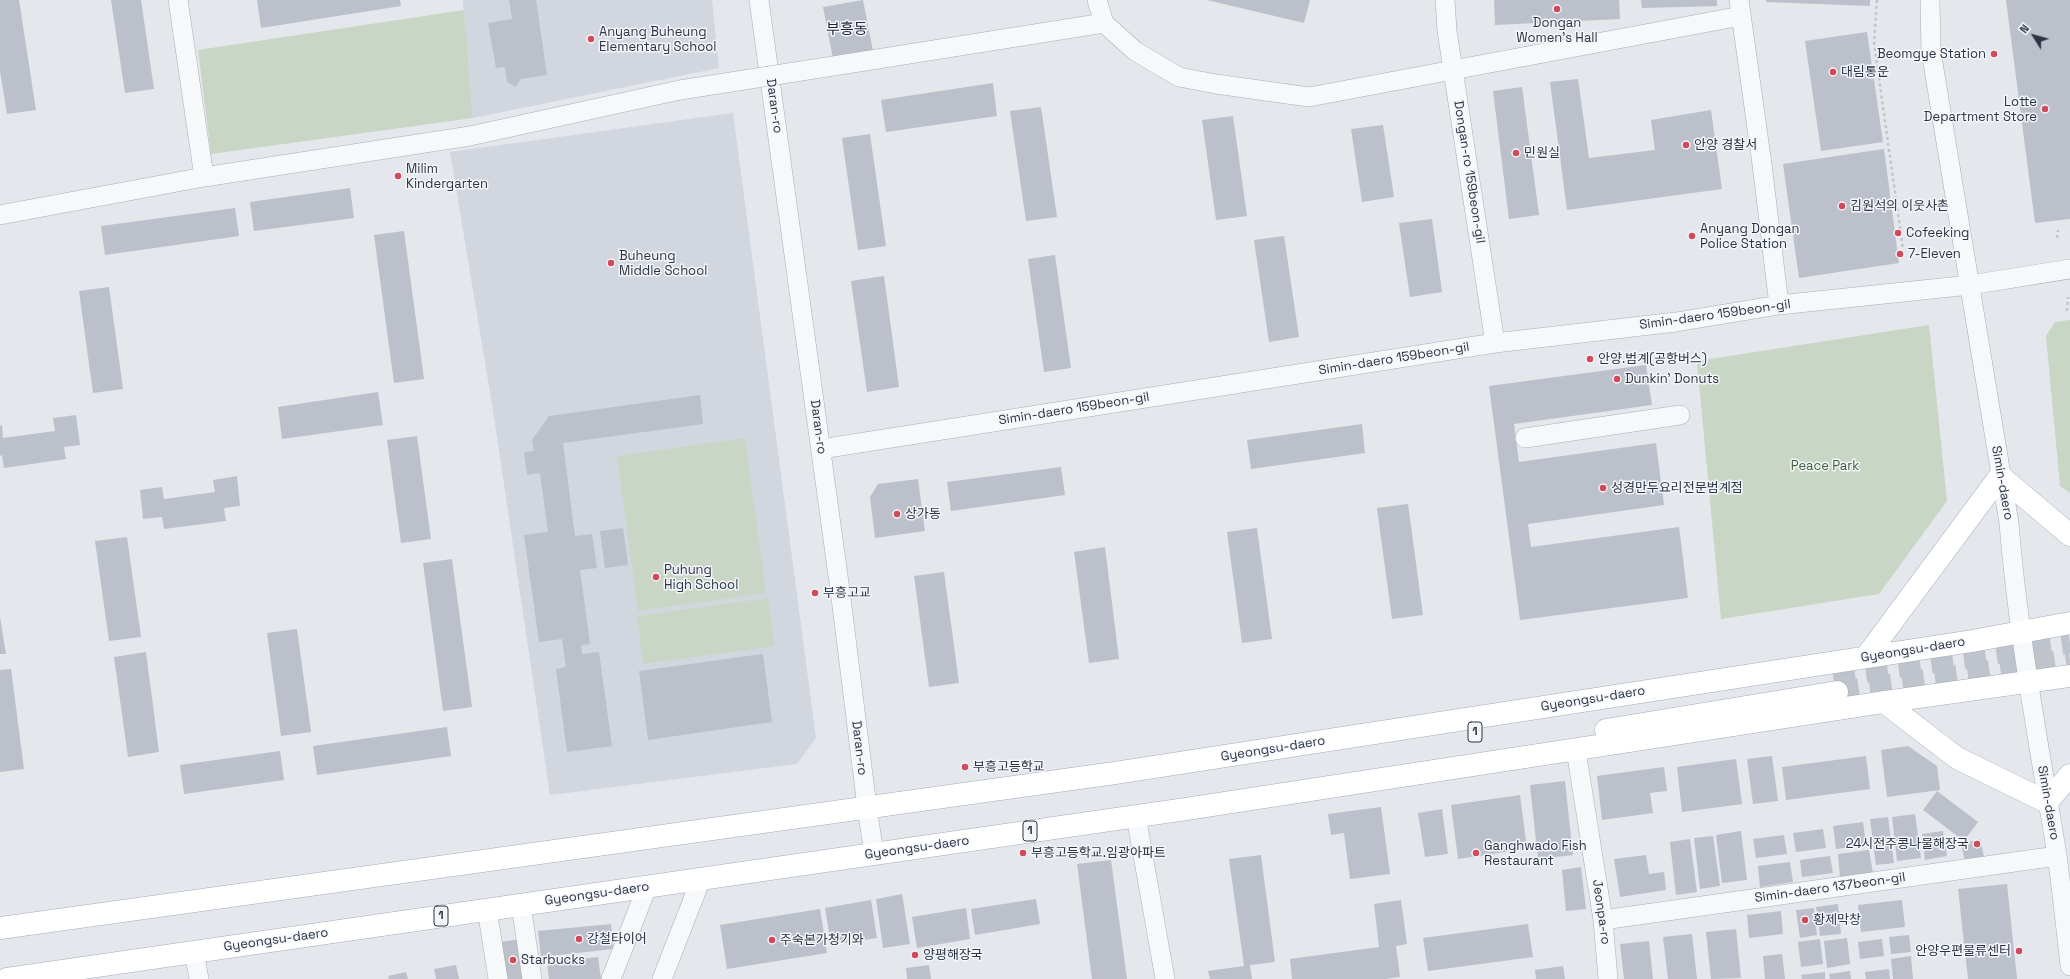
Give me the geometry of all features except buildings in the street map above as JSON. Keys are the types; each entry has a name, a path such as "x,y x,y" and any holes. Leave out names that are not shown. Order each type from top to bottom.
{"main road":[{"path":"1866,657 2000,476 2070,535"},
{"name":"Gyeongsu-daero","path":"0,928 1115,773 2070,624"},
{"name":"Gyeongsu-daero","path":"7,979 1186,809 1884,702 2070,676"},
{"name":"Gyeongsu-daero","path":"1115,773 1378,747 1835,684 1383,766 1186,809"},
{"path":"1884,702 1957,758 2047,802 2070,775"}],"street":[{"path":"178,0 204,177"},
{"name":"Daran-ro","path":"759,0 874,854"},
{"path":"1097,0 1104,23 1135,51 1179,77 1263,92 1309,97 1454,70 1740,8 1762,164 1779,305"},
{"name":"Dongan-ro 159beon-gil","path":"1445,0 1447,31 1495,343"},
{"name":"Simin-daero","path":"1930,0 1931,51 2000,476 2009,523 2012,567 2028,683 2057,856 2070,966"},
{"path":"0,215 204,177 470,136 680,90 1104,23"},
{"name":"Simin-daero 159beon-gil","path":"820,449 1495,343 1676,322 1779,305 1970,285 2070,269"},
{"path":"1525,438 1680,415"},
{"name":"Jeonpa-ro","path":"1576,750 1603,920 1608,979"},
{"path":"1136,816 1165,979"},
{"name":"Simin-daero 137beon-gil","path":"1603,920 2057,856"},
{"path":"662,979 701,879"},
{"path":"611,979 648,887"},
{"path":"521,905 532,979"},
{"path":"487,910 498,979"},
{"path":"194,952 199,979"}],"path":[{"path":"1877,0 1874,43 1903,249"},
{"path":"2057,238 2058,230"},
{"path":"2067,311 2068,297"}],"shaded area":[{"name":"Anyang Buheung Elementary School","path":"463,0 712,0 719,68 473,118"},
{"path":"733,113 816,738 797,764 550,795 494,417 450,152"}],"green space":[{"path":"464,10 473,118 211,154 198,50"},
{"path":"2070,320 2070,493 2060,486 2046,336 2055,322"},
{"name":"Peace Park","path":"1929,325 1947,501 1879,594 1721,619 1697,361"},
{"path":"745,438 766,593 638,611 617,456"},
{"path":"768,598 774,646 643,664 637,616"}],"tunnel":[{"path":"1833,676 2070,643"},
{"path":"1837,692 2070,660"}],"place":[{"name":"Dongan Women's Hall","path":"1557,9"},
{"name":"Anyang Buheung Elementary School","path":"591,39"},
{"name":"Beomgye Station","path":"1994,54"},
{"name":"대림통운","path":"1833,72"},
{"name":"Lotte Department Store","path":"2045,109"},
{"name":"안양 경찰서","path":"1686,145"},
{"name":"민원실","path":"1516,153"},
{"name":"Milim Kindergarten","path":"398,176"},
{"name":"김원석의 이웃사촌","path":"1842,206"},
{"name":"Cofeeking","path":"1898,233"},
{"name":"Anyang Dongan Police Station","path":"1692,236"},
{"name":"7-Eleven","path":"1900,254"},
{"name":"Buheung Middle School","path":"611,263"},
{"name":"안양.범계(공항버스)","path":"1590,359"},
{"name":"Dunkin' Donuts","path":"1617,379"},
{"name":"성경만두요리전문범계점","path":"1603,488"},
{"name":"상가동","path":"897,514"},
{"name":"Puhung High School","path":"656,577"},
{"name":"부흥고교","path":"815,593"},
{"name":"부흥고등학교","path":"965,767"},
{"name":"24시전주콩나물해장국","path":"1977,844"},
{"name":"부흥고등학교.임광아파트","path":"1023,853"},
{"name":"Ganghwado Fish Restaurant","path":"1476,853"},
{"name":"황제막창","path":"1805,920"},
{"name":"강철타이어","path":"579,939"},
{"name":"주숙본가청기와","path":"772,940"},
{"name":"안양우편물류센터","path":"2019,951"},
{"name":"양평해장국","path":"915,955"},
{"name":"Starbucks","path":"513,960"}],"district":[{"name":"부흥동","path":"847,30"}]}
